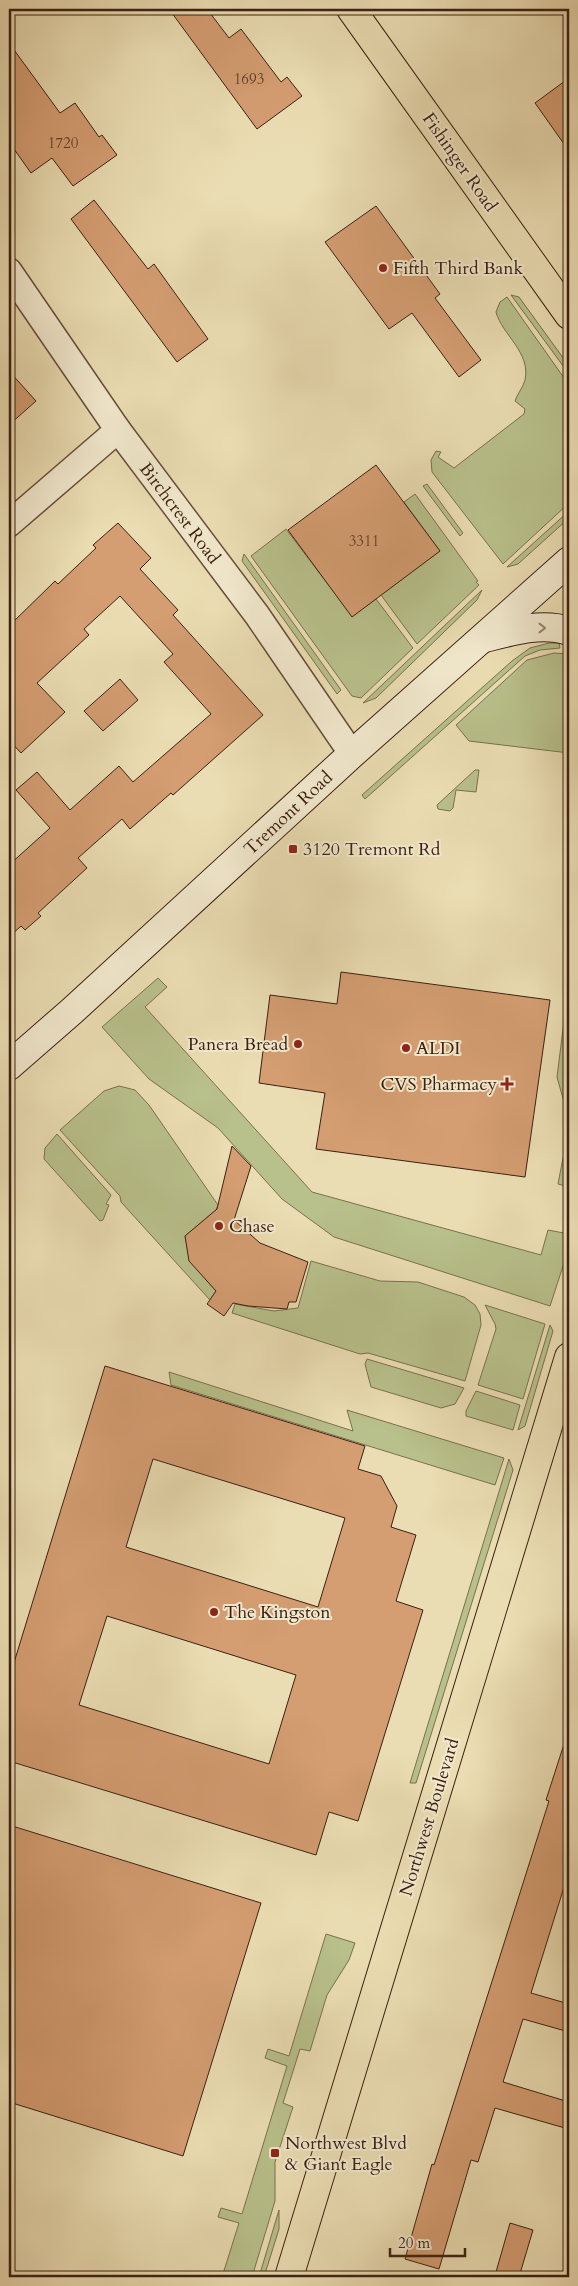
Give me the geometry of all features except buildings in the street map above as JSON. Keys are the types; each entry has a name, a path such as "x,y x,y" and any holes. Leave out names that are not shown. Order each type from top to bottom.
{"main road":[{"name":"Fishinger Road","path":"351,9 569,315"},
{"name":"Tremont Road","path":"9,1066 72,1011 352,754 569,561"},
{"path":"482,639 516,630 540,627 569,631"},
{"name":"Northwest Boulevard","path":"289,2277 569,1357"}],"street":[{"name":"Birchcrest Road","path":"9,272 118,430 257,615 352,754"},
{"path":"9,524 118,430"}],"green space":[{"path":"511,295 519,297 569,366 569,374"},
{"path":"507,297 569,385 569,503 503,564 432,472 431,460 436,451 441,452 438,457 454,468 524,414 525,409 515,401 525,380 526,370 524,361 496,312 500,302"},
{"path":"427,484 463,533 460,536 423,486"},
{"path":"415,494 479,585 417,644 381,595 440,551 404,502"},
{"path":"569,511 569,518 518,564 507,567"},
{"path":"286,529 352,616 376,599 413,648 361,698 352,696 251,556"},
{"path":"244,554 341,690 337,694 242,561"},
{"path":"482,590 477,600 376,698 363,703"},
{"path":"549,643 559,643 560,648 540,650 525,656 365,799 362,795 512,661 530,648"},
{"path":"554,653 569,654 569,753 469,741 456,725 527,660"},
{"path":"475,770 479,770 476,792 456,790 453,808 450,811 438,809 437,805"},
{"path":"158,978 167,987 145,1007 312,1192 541,1255 548,1230 569,1234 565,1260 550,1306 334,1237 282,1199 218,1128 149,1079 102,1027"},
{"path":"569,1007 569,1120 557,1077 565,1013"},
{"path":"119,1086 135,1090 149,1105 218,1205 216,1210 185,1236 190,1261 216,1291 210,1300 121,1202 120,1196 60,1130 104,1091"},
{"path":"569,1127 569,1187 558,1184"},
{"path":"57,1134 111,1195 106,1204 109,1205 103,1220 100,1221 44,1159 45,1148"},
{"path":"311,1261 380,1281 418,1282 464,1297 475,1305 480,1314 481,1325 465,1381 368,1353 360,1354 232,1313 235,1304 274,1311 298,1308"},
{"path":"485,1305 545,1324 523,1399 478,1385 496,1329"},
{"path":"550,1325 553,1331 525,1426 518,1430"},
{"path":"367,1359 464,1388 455,1404 441,1408 371,1387 365,1364"},
{"path":"169,1372 353,1431 347,1410 504,1458 495,1485 171,1385"},
{"path":"476,1391 520,1405 513,1430 466,1416 466,1411"},
{"path":"509,1459 513,1470 416,1783 410,1783"},
{"path":"326,1934 355,1943 349,1960 327,1995 310,2051 300,2049 283,2103 293,2107 275,2162 275,2201 252,2277 222,2277 239,2223 218,2217 221,2208 242,2214 287,2066 265,2058 268,2049 289,2056"},
{"path":"279,2210 279,2229 264,2277 259,2277"}],"place":[{"name":"Fifth Third Bank","path":"383,268"},
{"name":"3120 Tremont Rd","path":"293,849"},
{"name":"Panera Bread","path":"298,1044"},
{"name":"ALDI","path":"406,1048"},
{"name":"CVS Pharmacy","path":"507,1084"},
{"name":"Chase","path":"219,1226"},
{"name":"The Kingston","path":"214,1612"},
{"name":"Northwest Blvd & Giant Eagle","path":"275,2153"}]}
